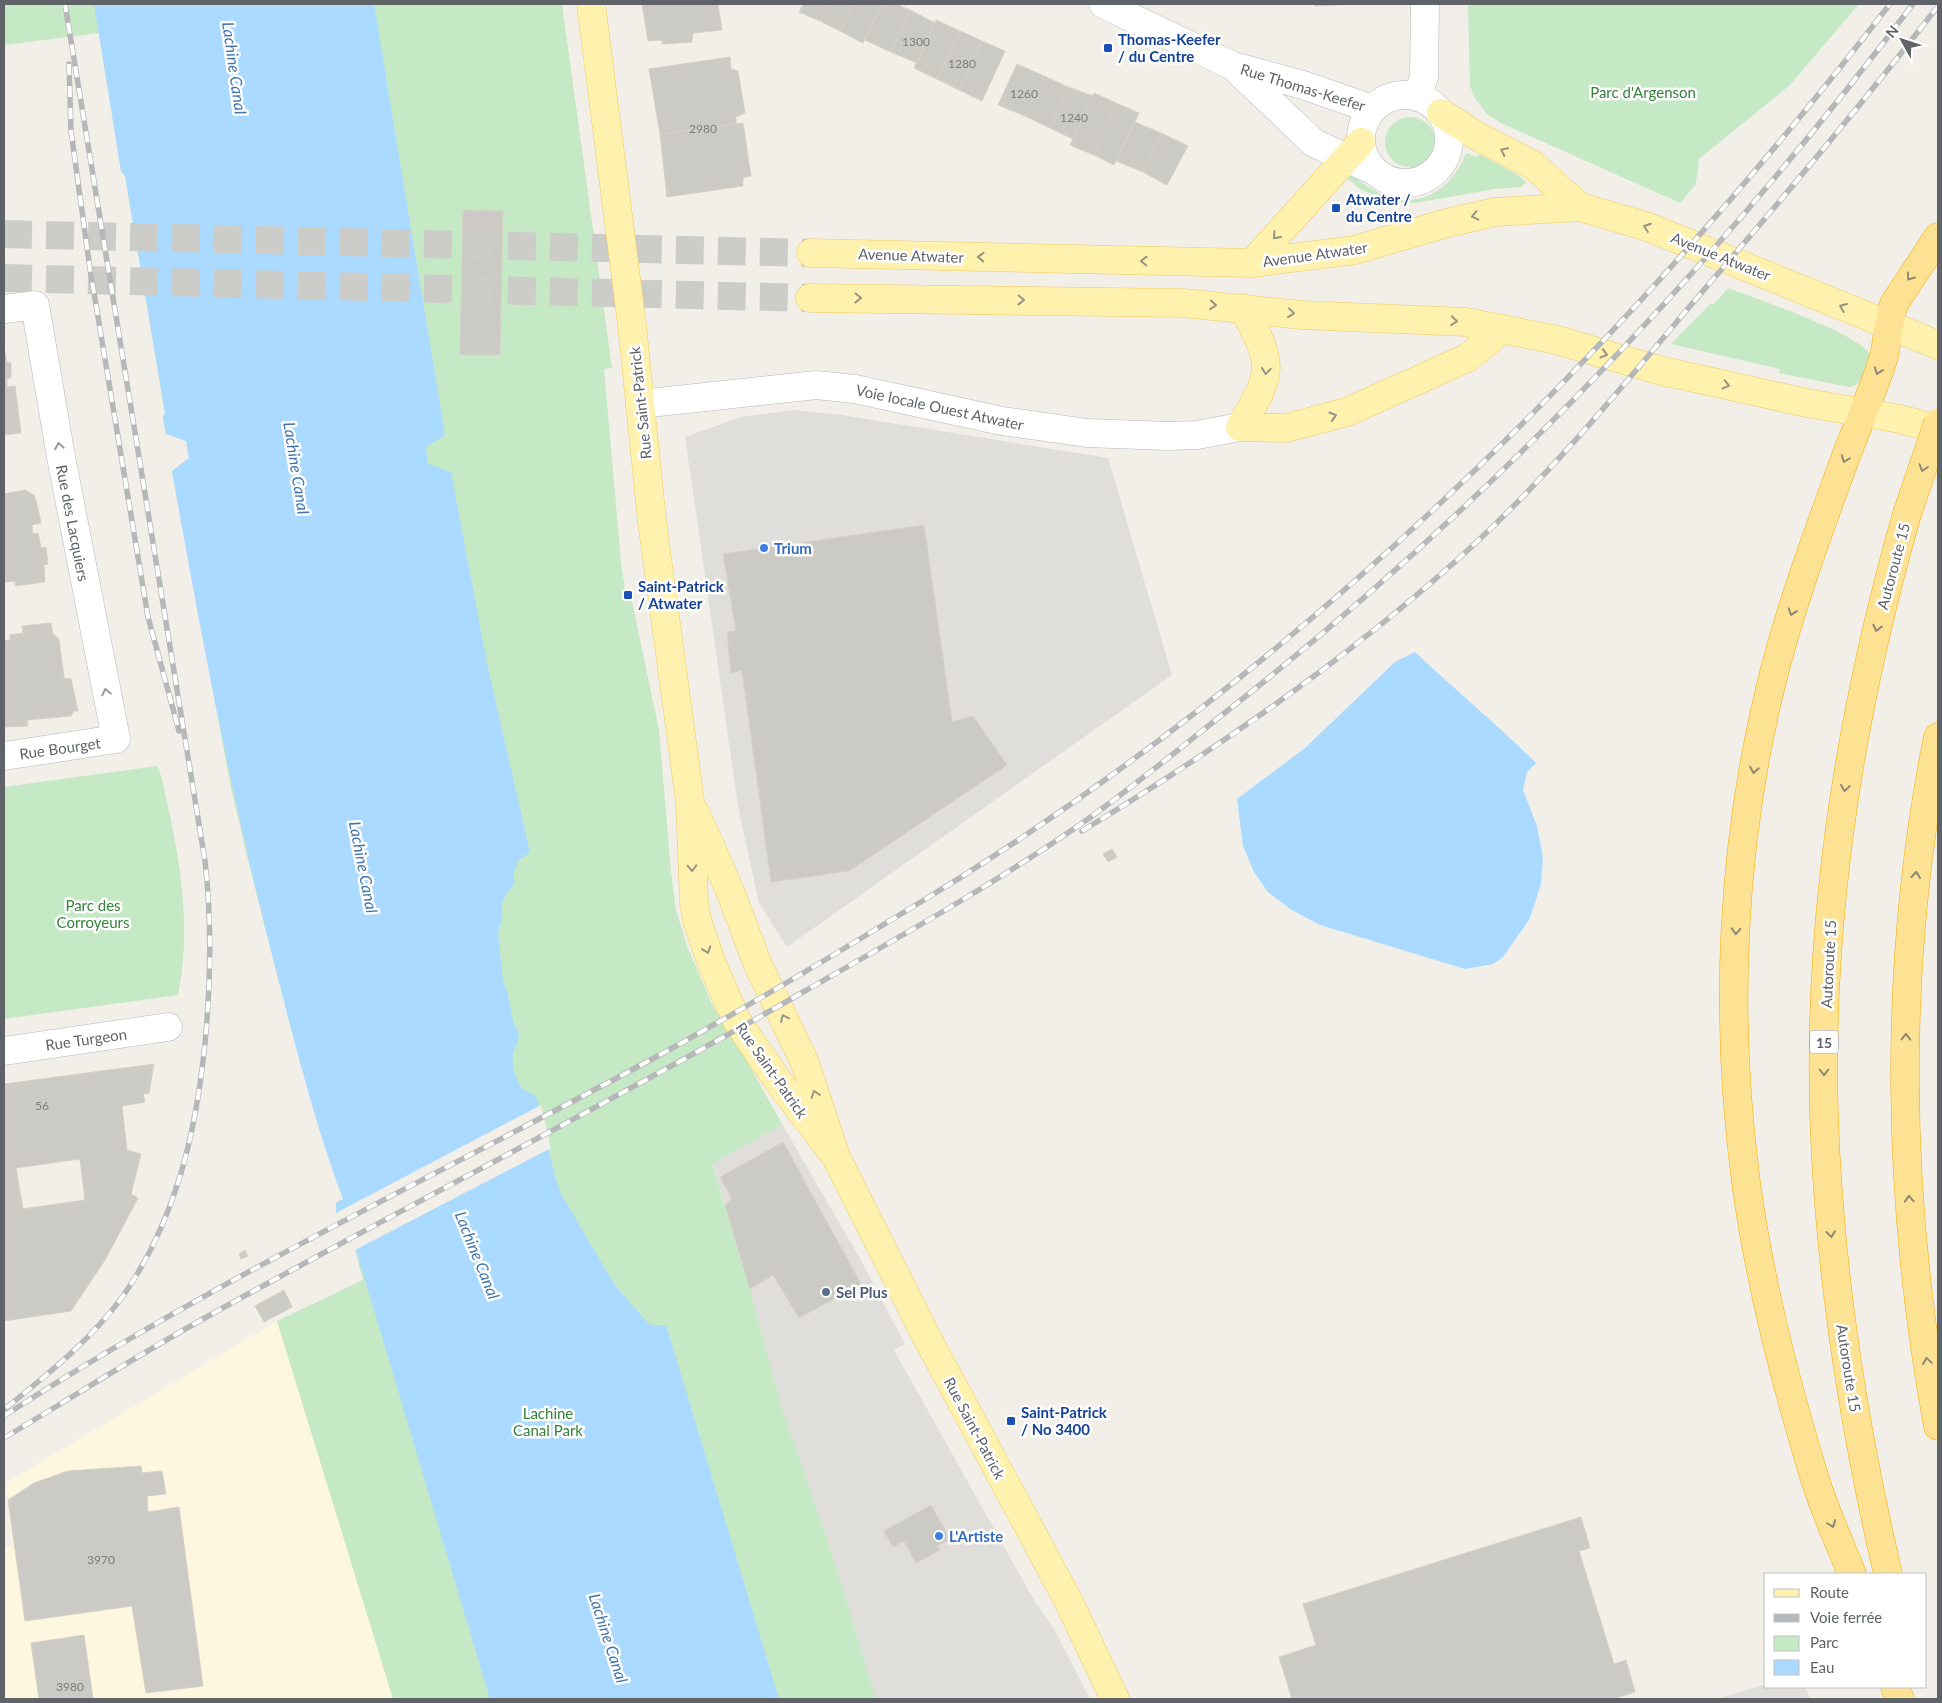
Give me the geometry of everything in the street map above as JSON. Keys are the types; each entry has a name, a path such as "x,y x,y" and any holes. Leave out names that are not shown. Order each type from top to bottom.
{"highway":[{"path":"1852,1573 1814,1479 1762,1270 1752,1219 1741,1139 1734,1013 1737,910 1750,790 1769,696 1787,627 1884,354 1888,326 1899,294 1938,238"},
{"name":"Autoroute 15","path":"1888,1573 1854,1406 1839,1298 1828,1194 1824,1113 1824,1039 1829,928 1845,788 1872,647 1907,514 1938,423"},
{"path":"1938,737 1918,859 1910,932 1905,1075 1908,1172 1915,1262 1921,1322 1938,1426"}],"main road":[{"name":"Rue Saint-Patrick","path":"591,4 632,325 652,521 690,801 694,903 697,920 712,964 737,1021 754,1047 836,1157"},
{"path":"1441,113 1476,136 1533,165 1580,207"},
{"path":"1252,263 1353,150"},
{"name":"Avenue Atwater","path":"811,252 1252,263 1355,250 1447,223 1494,212 1580,207 1656,230 1938,346"},
{"path":"810,298 1183,303 1302,315 1438,320 1503,329 1557,340 1658,370 1808,403 1900,419 1938,430"},
{"path":"1243,308 1261,341 1268,370 1263,387 1240,428 1286,428 1347,412 1467,358 1503,329"},
{"name":"Rue Saint-Patrick","path":"690,801 730,891 758,964 804,1062 836,1157 924,1332 1069,1602 1115,1699"}],"street":[{"name":"Rue Thomas-Keefer","path":"1103,4 1233,66 1303,85 1372,109"},
{"path":"1417,96 1424,76 1425,4"},
{"name":"Rue Thomas-Keefer","path":"1233,66 1314,143 1353,150"},
{"path":"1417,96 1430,102 1441,113 1449,133 1449,144 1445,158 1434,172 1426,178 1404,183 1383,178 1374,171 1363,153 1353,150 1372,109 1391,97 1417,96"},
{"path":"1314,143 1319,188"},
{"name":"Rue des Lacquiers","path":"4,309 35,305 61,457 116,739"},
{"name":"Voie locale Ouest Atwater","path":"640,404 816,385 855,388 1002,421 1086,433 1168,436 1197,435 1240,428"},
{"name":"Rue Bourget","path":"4,756 116,739"},
{"name":"Rue Turgeon","path":"4,1051 168,1028"}],"shaded area":[{"path":"793,410 842,415 1108,458 1172,675 787,947 759,903 739,812 685,437 741,417"},
{"path":"782,1124 858,1255 905,1344 894,1350 1034,1600 1055,1631 1090,1699 876,1699 831,1550 782,1409 750,1289 712,1163"},
{"path":"277,1321 393,1699 4,1699 4,1548 12,1546 6,1483"},
{"path":"1764,1685 1764,1688 1805,1688 1810,1699 1717,1699"}],"green space":[{"name":"Lachine Canal Park","path":"4,4 562,4 612,368 604,369 621,562 626,597 631,597 659,730 676,910 687,946 713,1006 742,1052 782,1124 712,1164 750,1289 782,1409 831,1550 876,1699 393,1699 277,1321 363,1280 355,1250 336,1213 336,1203 343,1199 290,1025 231,788 172,471 189,458 186,441 166,434 163,418 165,413 125,176 121,171 99,33 4,45"},
{"name":"Parc d'Argenson","path":"1468,4 1859,4 1790,85 1699,159 1696,184 1680,203 1501,123 1487,114 1475,98 1470,86"},
{"path":"1405,117 1415,117 1428,124 1435,137 1435,147 1428,160 1415,167 1405,167 1396,163 1389,156 1385,147 1385,137 1389,128 1396,121"},
{"path":"1466,153 1477,157 1479,154 1516,174 1526,182 1521,187 1494,189 1415,203 1387,201 1360,189 1346,177 1349,173 1386,196 1399,200 1412,200 1435,192 1445,185 1454,176"},
{"path":"1728,288 1830,328 1865,348 1871,357 1861,380 1854,386 1849,387 1779,373 1780,369 1671,344 1711,303 1713,305"},
{"name":"Parc des Corroyeurs","path":"157,766 173,830 182,885 184,940 178,995 4,1019 4,787"}],"water":[{"name":"Lachine Canal","path":"94,4 374,4 445,435 426,447 428,464 451,472 487,664 530,852 518,861 514,872 514,884 503,899 501,923 498,931 503,982 519,1034 513,1053 514,1073 521,1087 537,1098 555,1177 561,1194 614,1284 647,1322 652,1325 666,1325 779,1699 490,1699 356,1250 336,1213 336,1203 343,1199 324,1145 300,1061 247,852 207,662 172,471 189,458 186,441 166,434 163,418 165,413 125,176 121,171"},
{"path":"1415,652 1536,763 1527,772 1523,790 1537,826 1543,858 1541,884 1529,920 1503,957 1493,964 1465,969 1320,925 1290,909 1268,892 1254,872 1243,846 1237,799 1305,748 1395,662"}],"pier":[{"path":"541,1105 551,1148 355,1250 336,1213"}],"building":[{"path":"642,4 718,4 722,30 693,33 692,42 663,44 661,40 648,41"},
{"path":"803,4 828,4 820,21 799,12"},
{"path":"828,4 853,4 840,31 820,21"},
{"path":"853,4 882,4 863,43 840,31"},
{"path":"882,4 896,4 910,10 891,52 865,40"},
{"path":"1314,4 1360,4 1314,6"},
{"path":"910,10 935,23 917,63 891,52"},
{"path":"936,20 960,31 937,79 914,68"},
{"path":"960,31 982,41 959,90 937,79"},
{"path":"982,41 1005,51 982,101 959,90"},
{"path":"730,57 731,69 738,71 745,113 736,117 736,124 660,134 649,69"},
{"path":"1017,64 1044,76 1025,116 998,105"},
{"path":"1044,76 1068,87 1050,128 1025,116"},
{"path":"1068,87 1093,96 1073,139 1050,128"},
{"path":"1094,93 1116,103 1094,155 1070,145"},
{"path":"1116,103 1139,113 1114,165 1094,155"},
{"path":"1135,122 1161,133 1143,172 1116,161"},
{"path":"743,123 751,176 743,178 743,186 667,197 660,134"},
{"path":"1161,133 1188,146 1167,185 1143,172"},
{"path":"463,210 503,211 500,355 460,355"},
{"path":"4,349 7,362 11,363 11,378 7,378 7,387 15,386 21,433 4,435"},
{"path":"25,490 34,495 41,523 32,525 33,534 38,533 41,548 46,547 48,564 44,565 45,582 15,586 15,581 4,582 4,494"},
{"path":"924,525 952,722 973,716 1007,765 849,871 771,882 742,670 731,673 727,632 736,631 723,554"},
{"path":"51,623 53,634 59,639 64,678 71,679 78,711 74,711 71,716 27,720 28,726 4,727 4,641 10,640 10,635 23,633 22,626"},
{"path":"1112,849 1117,857 1108,862 1103,854"},
{"path":"154,1064 149,1093 143,1094 145,1102 122,1106 127,1150 141,1154 131,1194 138,1198 105,1260 71,1311 4,1321 4,1084","holes":["80,1159 85,1200 23,1209 16,1168"]},
{"path":"783,1142 861,1284 799,1318 773,1275 750,1289 725,1205 732,1199 720,1177"},
{"path":"245,1250 248,1256 241,1259 239,1254"},
{"path":"284,1290 292,1307 264,1322 255,1306"},
{"path":"141,1466 142,1473 162,1471 166,1494 147,1496 148,1512 179,1507 203,1686 146,1693 132,1606 25,1621 8,1500 34,1483 68,1471"},
{"path":"931,1505 950,1539 937,1546 940,1550 916,1563 904,1541 893,1547 884,1531"},
{"path":"1581,1517 1590,1548 1579,1551 1614,1664 1626,1660 1635,1692 1613,1699 1292,1699 1279,1657 1316,1645 1303,1604"},
{"path":"84,1635 93,1699 39,1699 31,1643"}],"tunnel":[{"path":"4,234 811,253"},
{"path":"4,278 810,298"}],"railway":[{"path":"6,1408 68,1356 111,1312 141,1267 157,1237 170,1206 189,1143 201,1077 209,997 210,929 205,861 65,4"},
{"path":"4,1416 160,1321 239,1277 643,1064 773,991 901,914 1044,823 1181,724 1312,618 1438,506 1559,387 1674,264 1784,136 1890,4"},
{"path":"4,1438 212,1314 652,1076 872,953 1017,866 1122,794 1319,636 1412,555 1503,470 1591,382 1676,291 1758,198 1837,102 1913,4"},
{"path":"1082,831 1228,737 1323,670 1413,598 1488,531 1576,440 1631,376 1813,161 1938,6"},
{"path":"69,64 71,131 90,269 148,617 179,731"}],"place":[{"name":"Thomas-Keefer / du Centre","path":"1108,48"},
{"name":"Atwater / du Centre","path":"1336,208"},
{"name":"Trium","path":"764,548"},
{"name":"Saint-Patrick / Atwater","path":"628,595"},
{"name":"Sel Plus","path":"826,1292"},
{"name":"Saint-Patrick / No 3400","path":"1011,1421"},
{"name":"L'Artiste","path":"939,1536"}]}
